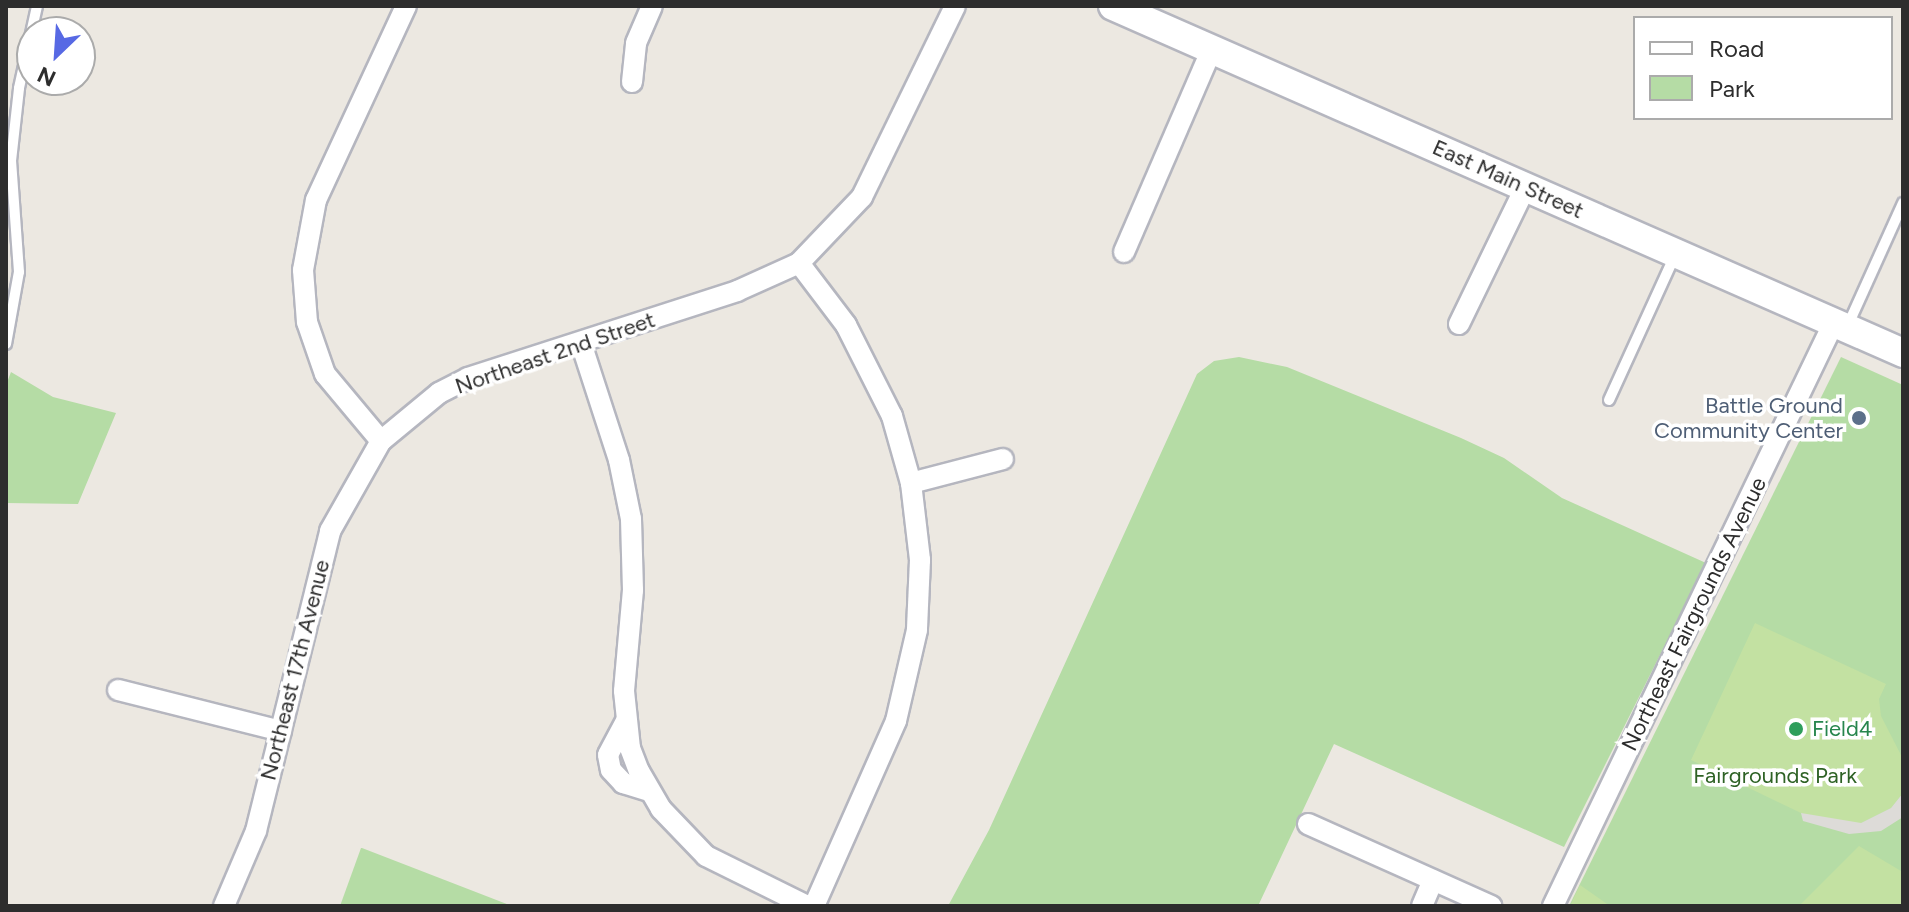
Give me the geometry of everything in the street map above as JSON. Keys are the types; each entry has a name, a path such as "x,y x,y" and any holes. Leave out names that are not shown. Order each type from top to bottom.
{"main road":[{"name":"East Main Street","path":"1113,6 1903,353"}],"street":[{"path":"381,441 335,391 317,356 303,304 303,261 316,200 406,6"},
{"path":"632,82 636,43 652,6"},
{"path":"814,906 881,757 908,676 920,560 911,483 874,375 846,325 799,263 862,197 955,6"},
{"path":"1124,252 1212,49"},
{"path":"1459,324 1526,186"},
{"name":"Northeast 2nd Street","path":"381,441 439,393 468,378 697,305 799,263"},
{"name":"Northeast Fairgrounds Avenue","path":"1553,906 1840,324"},
{"path":"581,343 619,460 631,519 633,590 626,721 630,748 649,791 674,826 706,856 807,906"},
{"name":"Northeast 17th Avenue","path":"224,906 251,851 330,531 381,441"},
{"path":"911,483 1003,459"},
{"path":"118,690 281,731"},
{"path":"1308,824 1491,906"},
{"path":"1422,906 1433,880"}],"lane":[{"path":"6,344 19,272 11,161 19,88 37,6"},
{"path":"1840,324 1903,203"},
{"path":"1609,400 1676,253"}],"green space":[{"path":"1239,357 1287,367 1461,438 1504,458 1562,498 1706,563 1564,847 1334,744 1258,906 948,906 989,830 1197,374 1214,361"},
{"name":"Fairgrounds Park","path":"1841,357 1903,385 1903,906 1569,906"},
{"path":"11,372 53,397 116,413 78,504 6,503 6,385"},
{"name":"Field4","path":"1755,623 1886,684 1879,699 1881,716 1903,759 1903,793 1891,808 1861,823 1839,823 1801,813 1691,760"},
{"path":"1859,846 1901,871 1903,906 1799,906"},
{"path":"362,848 512,906 340,906"},
{"path":"1580,885 1610,906 1570,906"}],"shaded area":[{"path":"1903,793 1903,817 1881,831 1849,834 1803,821 1801,813 1861,823 1891,808"}],"place":[{"name":"Battle Ground Community Center","path":"1859,418"},
{"name":"Field4","path":"1796,729"}]}
